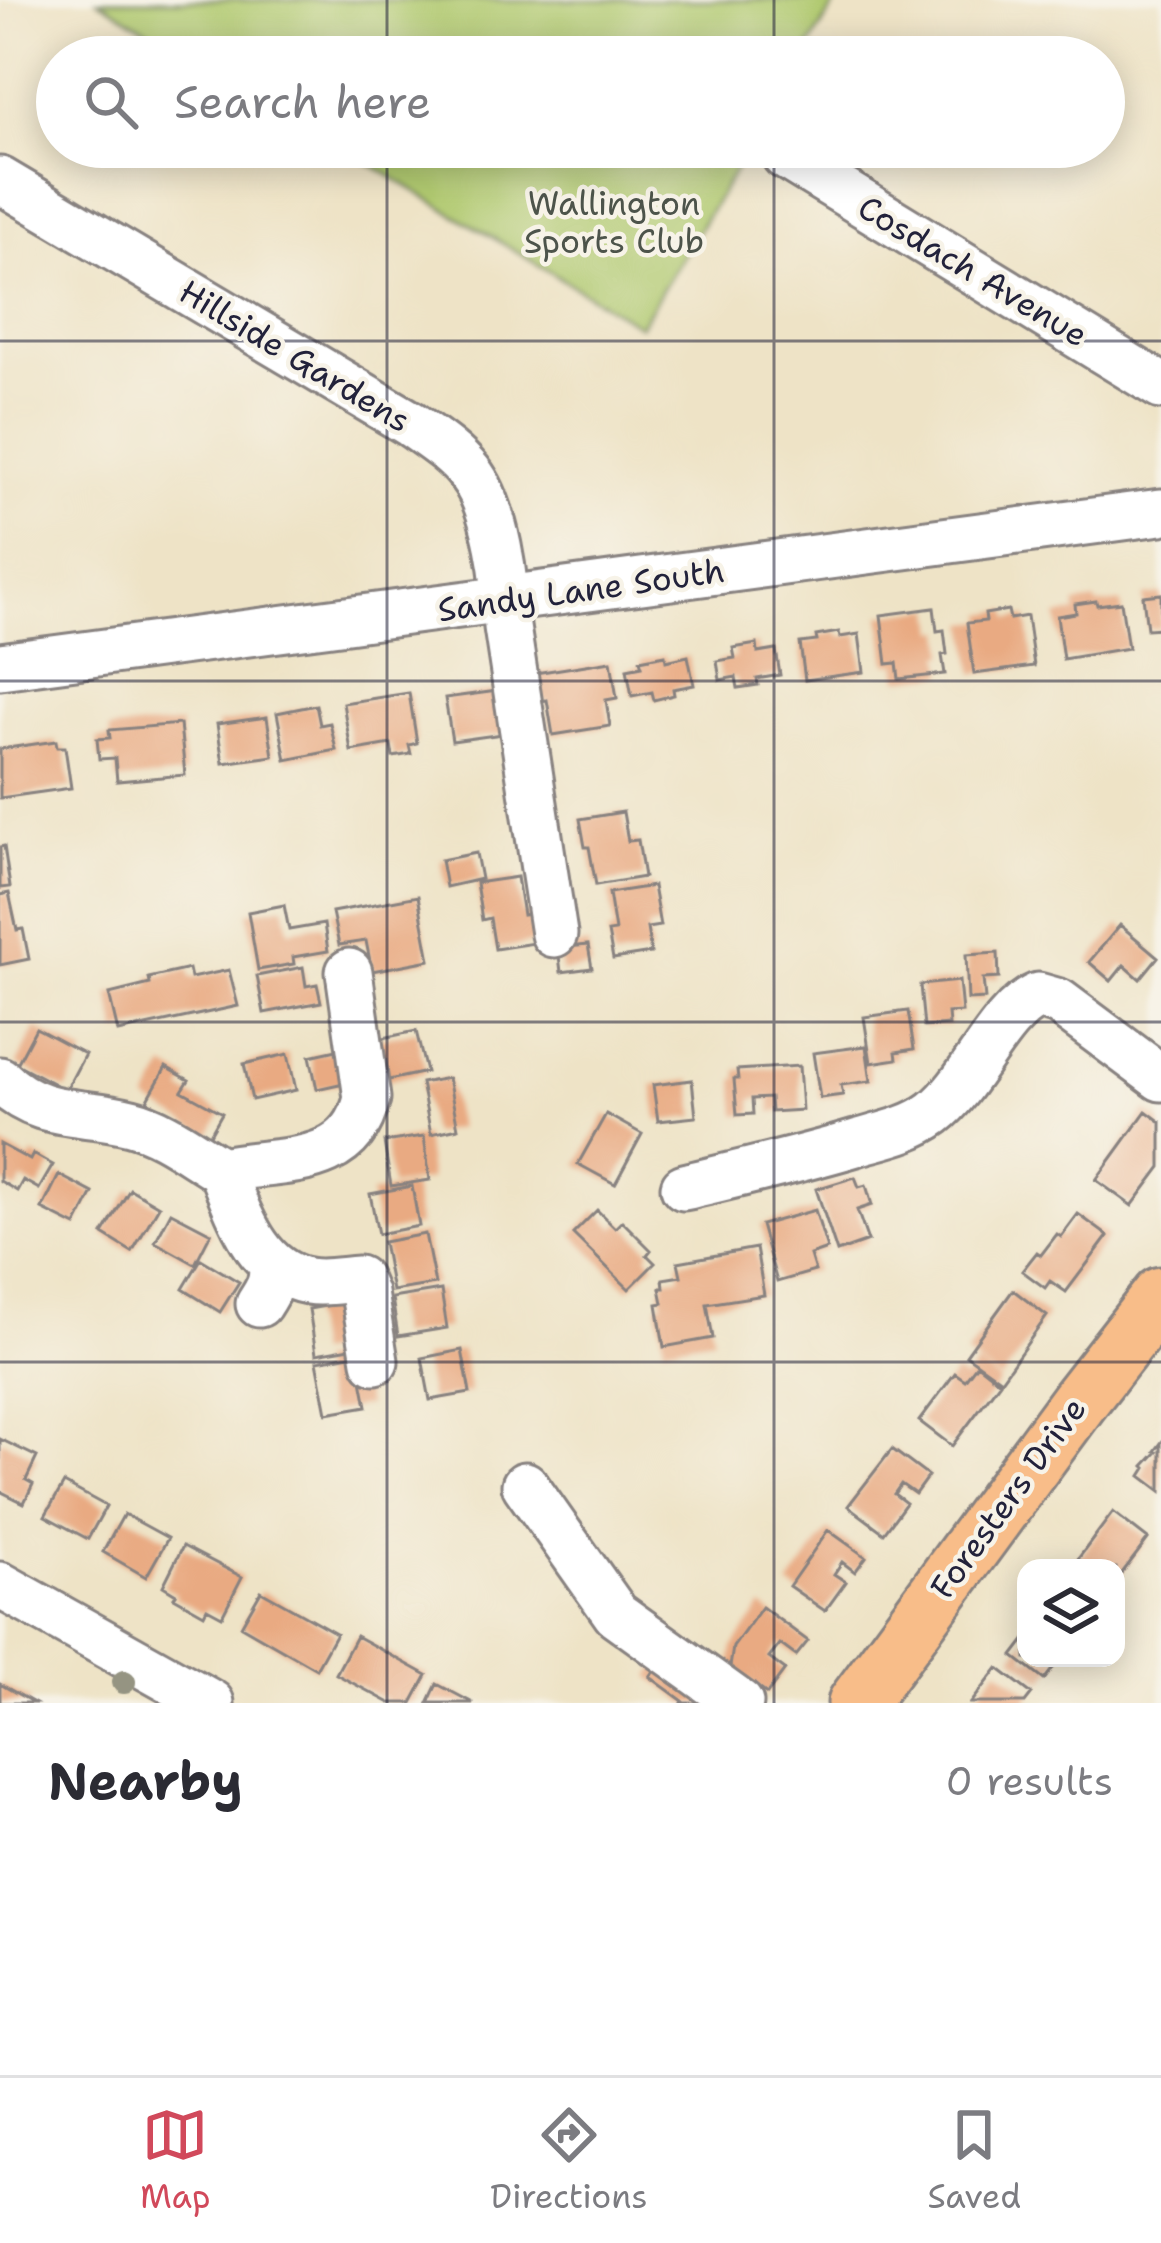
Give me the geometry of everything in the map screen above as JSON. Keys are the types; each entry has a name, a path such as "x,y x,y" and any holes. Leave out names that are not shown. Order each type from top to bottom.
{"main road":[{"name":"Foresters Drive","path":"857,1703 1161,1296"}],"street":[{"name":"Cosdach Avenue","path":"805,168 1161,386"},
{"name":"Hillside Gardens","path":"0,180 411,424 447,449 471,474 485,499 506,600 554,934"},
{"name":"Sandy Lane South","path":"0,666 1161,512"},
{"path":"221,1171 322,1154 354,1130 367,1098 349,972"},
{"path":"684,1187 831,1150 920,1121 947,1102 1019,1007 1038,996 1059,1002 1161,1078"},
{"path":"0,1080 35,1105 142,1126 221,1171 265,1284 297,1278 314,1282 358,1279 375,1361"},
{"path":"525,1485 616,1613 740,1703"},
{"path":"0,1586 212,1703"}],"green space":[{"path":"98,0 838,0 816,36 157,36"},
{"name":"Wallington Sports Club","path":"377,168 736,168 640,326"}],"building":[{"path":"1161,594 1161,628 1147,629 1143,596"},
{"path":"1096,601 1097,605 1121,602 1128,648 1063,659 1057,616 1076,613 1075,604"},
{"path":"934,608 937,631 944,630 945,674 899,679 897,663 887,664 881,615"},
{"path":"1008,610 1010,619 1027,616 1034,666 974,674 967,623 986,621 985,614"},
{"path":"839,632 840,637 859,634 864,672 805,680 800,643"},
{"path":"757,644 758,653 776,650 780,675 738,688 736,677 720,680 717,661 735,658 733,648"},
{"path":"665,655 666,661 688,656 694,685 673,689 674,695 654,700 652,692 632,696 627,669 642,666 640,660"},
{"path":"611,661 617,698 606,700 610,726 553,735 547,700 533,702 529,674"},
{"path":"505,690 510,733 452,741 445,698"},
{"path":"409,693 417,743 409,745 411,754 393,757 391,744 351,751 343,703"},
{"path":"316,705 320,725 330,723 336,750 286,760 277,713"},
{"path":"267,717 273,756 223,763 217,724"},
{"path":"180,724 185,775 117,781 115,758 99,759 97,739 110,738 109,730"},
{"path":"56,741 57,747 65,747 71,788 0,798 0,749"},
{"path":"623,812 628,841 638,840 644,877 596,885 580,819"},
{"path":"4,846 10,887 0,888 0,847"},
{"path":"476,853 481,879 446,887 441,860"},
{"path":"517,877 523,915 530,914 534,943 495,949 490,918 482,920 476,883"},
{"path":"653,886 660,926 647,928 651,953 613,959 608,932 615,931 609,893"},
{"path":"9,893 29,959 0,965 0,895"},
{"path":"418,896 430,960 372,971 366,941 339,945 332,912"},
{"path":"284,905 289,930 324,924 328,951 293,957 294,964 258,970 248,912"},
{"path":"1120,925 1158,957 1140,979 1124,965 1111,981 1089,962"},
{"path":"588,945 592,968 561,972 558,948"},
{"path":"998,953 999,978 983,979 985,999 968,1000 966,955"},
{"path":"303,967 306,986 317,984 321,1002 264,1013 257,976"},
{"path":"189,969 191,978 229,970 238,1006 118,1032 109,994"},
{"path":"959,981 962,1012 948,1013 949,1025 924,1027 920,985"},
{"path":"908,1011 914,1049 896,1052 897,1059 871,1063 864,1017"},
{"path":"36,1028 85,1054 66,1090 17,1064"},
{"path":"416,1031 426,1072 384,1081 374,1040"},
{"path":"866,1046 871,1081 841,1085 843,1095 820,1098 813,1053"},
{"path":"341,1049 348,1082 317,1089 310,1056"},
{"path":"288,1054 296,1090 252,1100 244,1064"},
{"path":"799,1066 802,1110 771,1112 770,1098 752,1099 753,1114 737,1115 737,1070"},
{"path":"166,1067 189,1080 182,1091 222,1113 209,1136 147,1101"},
{"path":"448,1078 458,1128 431,1134 421,1083"},
{"path":"692,1080 696,1117 658,1121 653,1085"},
{"path":"1146,1111 1161,1122 1161,1167 1132,1206 1096,1180"},
{"path":"606,1114 642,1134 615,1184 578,1164"},
{"path":"424,1136 430,1180 391,1186 384,1142"},
{"path":"0,1144 30,1160 33,1154 53,1165 39,1189 23,1180 17,1191 0,1181"},
{"path":"59,1175 93,1193 76,1226 42,1209"},
{"path":"855,1177 859,1187 866,1185 872,1205 857,1210 868,1241 837,1252 816,1189"},
{"path":"412,1186 419,1226 378,1234 370,1194"},
{"path":"130,1189 159,1206 132,1252 103,1234"},
{"path":"597,1210 615,1228 622,1221 651,1250 647,1255 655,1263 629,1289 573,1234"},
{"path":"815,1210 827,1249 810,1255 815,1271 777,1282 761,1225"},
{"path":"171,1212 211,1233 195,1264 155,1242"},
{"path":"1078,1214 1108,1236 1066,1292 1050,1281 1045,1288 1022,1271 1057,1234 1061,1237"},
{"path":"425,1234 435,1284 392,1291 383,1242"},
{"path":"756,1248 764,1295 707,1304 713,1338 664,1347 657,1304 663,1303 663,1279 681,1276 678,1262"},
{"path":"201,1259 239,1282 220,1312 183,1289"},
{"path":"441,1290 447,1328 398,1336 392,1298"},
{"path":"1013,1290 1047,1316 1001,1380 966,1355"},
{"path":"348,1302 356,1347 316,1354 309,1309"},
{"path":"462,1350 470,1393 430,1400 422,1358"},
{"path":"357,1354 367,1406 327,1413 317,1361"},
{"path":"977,1364 1000,1382 952,1446 919,1421 955,1373 965,1380"},
{"path":"0,1439 37,1457 26,1480 33,1484 24,1503 0,1491"},
{"path":"1161,1443 1161,1491 1141,1476"},
{"path":"892,1449 928,1476 915,1494 901,1484 894,1494 906,1503 884,1533 848,1506"},
{"path":"64,1483 106,1506 88,1539 45,1516"},
{"path":"1113,1512 1148,1539 1125,1569 1125,1559 1078,1559"},
{"path":"124,1514 168,1538 146,1577 103,1552"},
{"path":"828,1530 866,1557 855,1572 842,1562 834,1574 846,1582 825,1611 789,1586"},
{"path":"183,1546 242,1577 222,1616 207,1608 204,1614 163,1586"},
{"path":"261,1591 336,1633 316,1669 241,1626"},
{"path":"762,1607 808,1641 796,1656 780,1644 769,1658 785,1670 767,1694 730,1667 733,1647"},
{"path":"356,1636 427,1675 412,1703 390,1703 336,1674"},
{"path":"660,1662 710,1703 682,1703 650,1677"},
{"path":"1027,1667 1054,1667 1044,1680"},
{"path":"998,1668 1032,1694 1025,1703 971,1703"},
{"path":"0,1684 34,1703 0,1703"},
{"path":"437,1684 473,1703 428,1703"}]}
